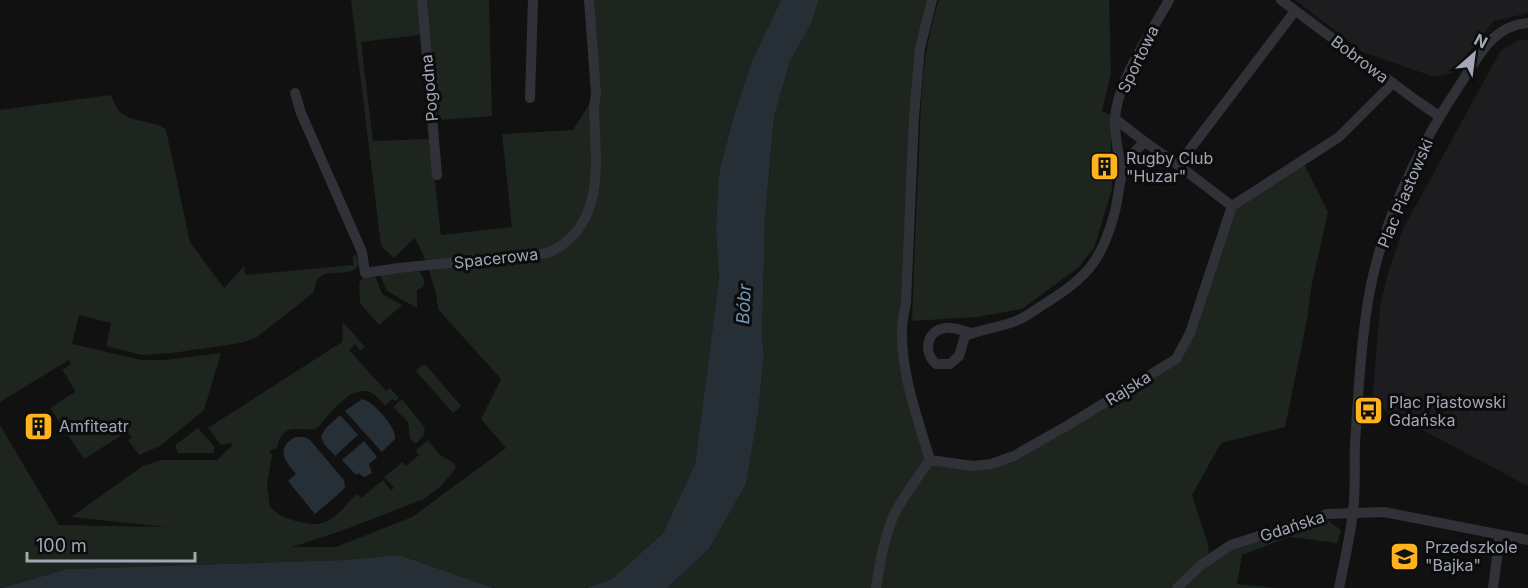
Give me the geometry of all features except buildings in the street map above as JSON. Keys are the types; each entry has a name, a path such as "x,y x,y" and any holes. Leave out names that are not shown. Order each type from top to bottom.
{"street":[{"name":"Pogodna","path":"422,0 437,175"},
{"path":"530,98 533,0"},
{"name":"Spacerowa","path":"295,93 301,113 362,252 366,273 548,253 568,242 576,233 583,224 592,203 596,94 589,0"},
{"path":"876,588 893,517 930,460 910,388 903,351 902,328 906,303 914,116 920,48 932,0"},
{"name":"Sportowa","path":"1115,119 1126,80 1169,0"},
{"name":"Bobrowa","path":"1281,0 1439,116"},
{"path":"1178,165 1295,11"},
{"name":"Plac Piastowski","path":"1339,588 1353,512 1355,446 1366,309 1375,266 1406,184 1439,116 1491,40 1500,31 1512,25 1528,23"},
{"path":"1115,119 1232,206 1339,137 1393,83"},
{"path":"973,333 953,327 938,330 928,344 929,358 936,364 950,364 959,356 965,336 1019,320 1067,290 1088,272 1100,255 1114,214 1121,172 1115,119"},
{"path":"1121,172 1134,151 1145,142"},
{"name":"Rajska","path":"930,460 973,466 991,464 1014,456 1176,359 1190,333 1232,206"},
{"name":"Gdańska","path":"1177,588 1201,565 1231,545 1327,514 1384,512 1528,540"},
{"path":"1493,588 1500,535"}],"shaded area":[{"path":"351,0 489,0 492,116 439,120 428,34 361,42 373,141 430,139 441,235 512,227 502,134 573,130 596,94 591,0 781,0 752,62 734,115 720,168 716,230 719,278 695,464 663,533 612,579 586,588 494,588 399,555 345,560 67,569 0,588 0,425 59,525 167,527 71,517 143,466 161,460 217,460 232,446 231,443 221,445 208,428 342,342 343,322 365,347 360,351 355,344 349,350 386,391 390,388 399,398 395,401 392,399 385,406 372,393 366,391 351,394 316,429 292,430 283,434 277,448 269,451 272,455 267,486 270,507 280,515 296,521 310,524 326,522 357,494 361,498 383,480 391,490 394,488 384,477 403,462 406,466 419,455 416,450 428,440 440,455 454,463 456,468 440,487 424,499 292,547 336,547 412,517 506,448 481,419 501,379 438,309 436,293 425,259 415,238 394,258 381,246"},
{"path":"819,0 932,0 920,48 903,351 930,460 991,464 1175,359 1232,206 1303,162 1328,212 1285,427 1221,443 1192,495 1208,544 1209,557 1322,516 1341,530 1337,543 1290,537 1242,555 1237,584 1278,588 667,588 709,549 746,484 758,414 764,354 762,335 765,219 774,117 790,61 810,26"},
{"name":"Rugby Club \"Huzar\"","path":"939,0 1109,0 1111,74 1102,111 1110,115 1112,189 1094,248 1079,267 1022,309 977,317 912,321 923,76 933,19"},
{"path":"1295,0 1528,0 1528,13 1494,21 1452,73 1434,77 1363,52"},
{"path":"1521,39 1528,41 1528,485 1372,403 1380,306 1403,229 1501,50"},
{"path":"110,95 120,112 126,116 166,130 190,242 224,288 244,266 245,275 353,265 353,256 356,255 359,265 347,272 320,276 314,292 257,337 241,343 141,355 106,346 111,323 79,315 72,344 142,360 166,360 221,353 204,410 160,446 139,455 128,440 132,438 127,432 84,459 50,408 75,392 62,370 71,364 69,360 0,402 0,110"},
{"path":"418,271 424,283 423,287 417,290 417,308 387,291 380,275"},
{"path":"375,276 382,294 402,305 379,325 360,303 359,283 363,278"},
{"path":"422,365 426,365 461,406 453,413 416,371"},
{"path":"402,399 425,428 423,437 415,444 410,439 408,422 393,407"},
{"path":"198,428 214,446 214,453 178,453 175,445"}],"water":[{"name":"Bóbr","path":"781,0 819,0 810,26 790,61 774,117 765,219 762,335 764,354 758,414 746,484 709,549 667,588 586,588 612,579 663,533 695,464 719,278 716,230 720,168 752,61"},
{"path":"362,399 383,416 395,434 395,439 382,452 345,411"},
{"path":"340,415 358,435 335,456 324,444 321,436"},
{"path":"295,437 310,440 344,480 345,487 342,491 315,514 288,481 296,474 288,464 284,451 285,446"},
{"path":"364,441 377,457 369,464 372,473 364,477 358,473 356,475 342,460"},
{"path":"399,555 494,588 1,588 67,569 345,560"}],"place":[{"name":"Rugby Club \"Huzar\"","path":"1105,167"},
{"name":"Plac Piastowski Gdańska","path":"1368,411"},
{"name":"Amfiteatr","path":"38,426"},
{"name":"Przedszkole \"Bajka\"","path":"1404,556"}]}
